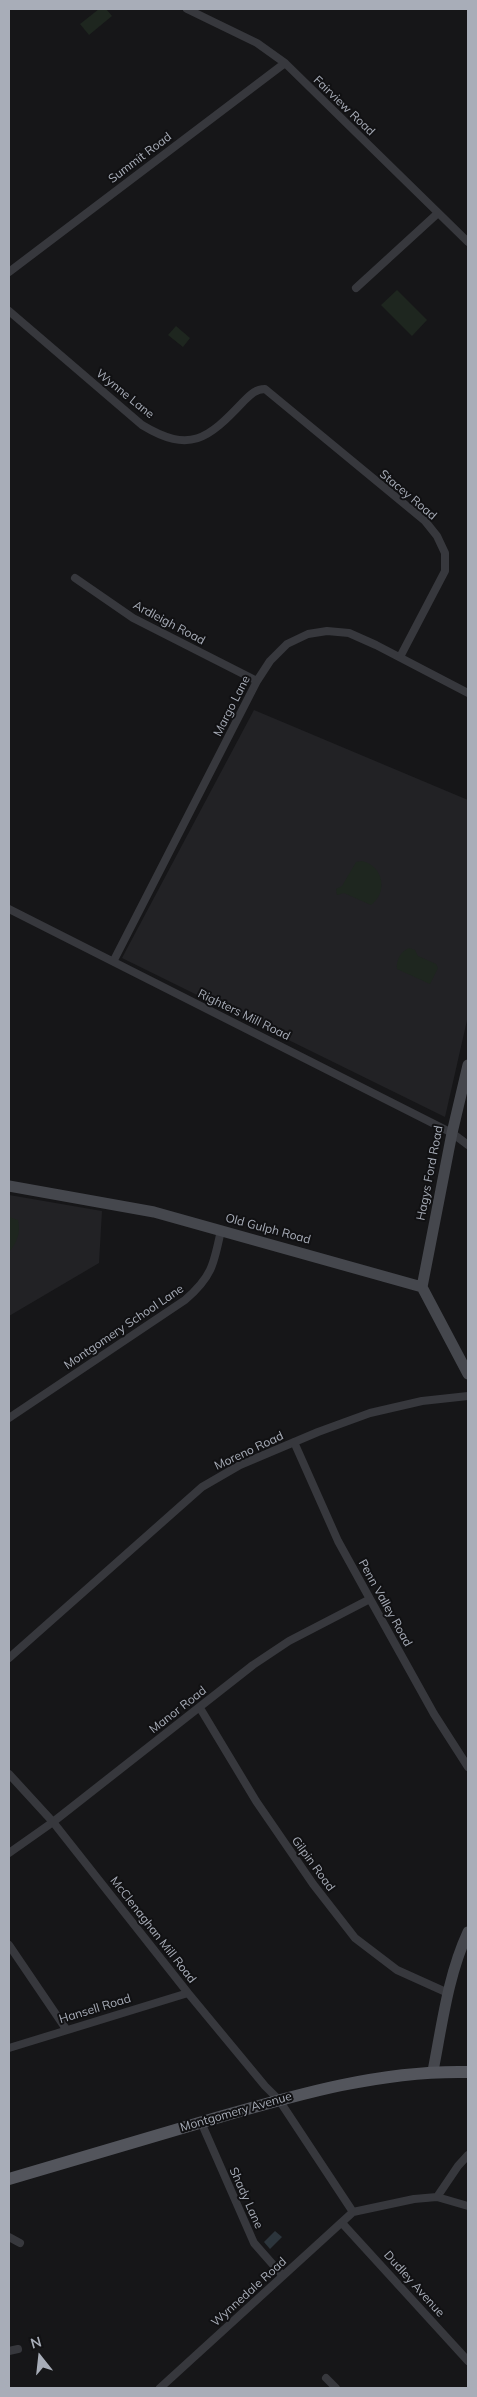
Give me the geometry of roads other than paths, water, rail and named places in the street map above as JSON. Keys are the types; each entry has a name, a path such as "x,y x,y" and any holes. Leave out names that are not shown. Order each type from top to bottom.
{"main road":[{"name":"Montgomery Avenue","path":"9,2179 279,2100 361,2081 433,2071 468,2072"}],"street":[{"name":"Fairview Road","path":"187,9 257,43 285,63 468,242"},
{"name":"Summit Road","path":"9,272 285,63"},
{"path":"356,288 438,213"},
{"name":"Wynne Lane","path":"9,311 142,425 160,435 180,442 201,437 221,425 253,392 260,389"},
{"name":"Stacey Road","path":"260,389 269,391 348,459 425,521 437,536 445,553 445,571 400,657"},
{"name":"Ardleigh Road","path":"75,578 133,618 257,681"},
{"name":"Margo Lane","path":"114,960 257,681 270,661 287,644 308,634 327,632 348,633 468,692"},
{"name":"Righters Mill Road","path":"9,908 452,1133 468,1145"},
{"name":"Hagys Ford Road","path":"422,1287 452,1133 468,1065"},
{"name":"Old Gulph Road","path":"9,1186 154,1212 422,1287"},
{"name":"Montgomery School Lane","path":"9,1418 185,1300 202,1286 213,1265 221,1230"},
{"path":"422,1287 468,1374"},
{"name":"Moreno Road","path":"9,1658 202,1487 240,1465 370,1413 422,1401 468,1396"},
{"name":"Penn Valley Road","path":"294,1442 338,1541 434,1714 468,1767"},
{"name":"Manor Road","path":"9,1853 53,1822 253,1665 289,1640 370,1599"},
{"name":"Gilpin Road","path":"200,1708 256,1801 313,1884 356,1938 397,1970 448,1993"},
{"name":"McClenaghan Mill Road","path":"9,1774 53,1822 188,1993 265,2086 279,2100 353,2212"},
{"path":"433,2071 448,1993 462,1945 468,1932"},
{"path":"9,1945 66,2029"},
{"name":"Hansell Road","path":"9,2048 188,1993"},
{"name":"Shady Lane","path":"201,2122 254,2243 283,2276"},
{"path":"437,2197 468,2155"},
{"path":"353,2212 414,2199 437,2197 468,2206"},
{"name":"Wynnedale Road","path":"160,2388 353,2212"},
{"name":"Dudley Avenue","path":"342,2222 468,2361"},
{"path":"9,2237 20,2243"},
{"path":"9,2351 18,2349"},
{"path":"326,2378 336,2388"}]}
